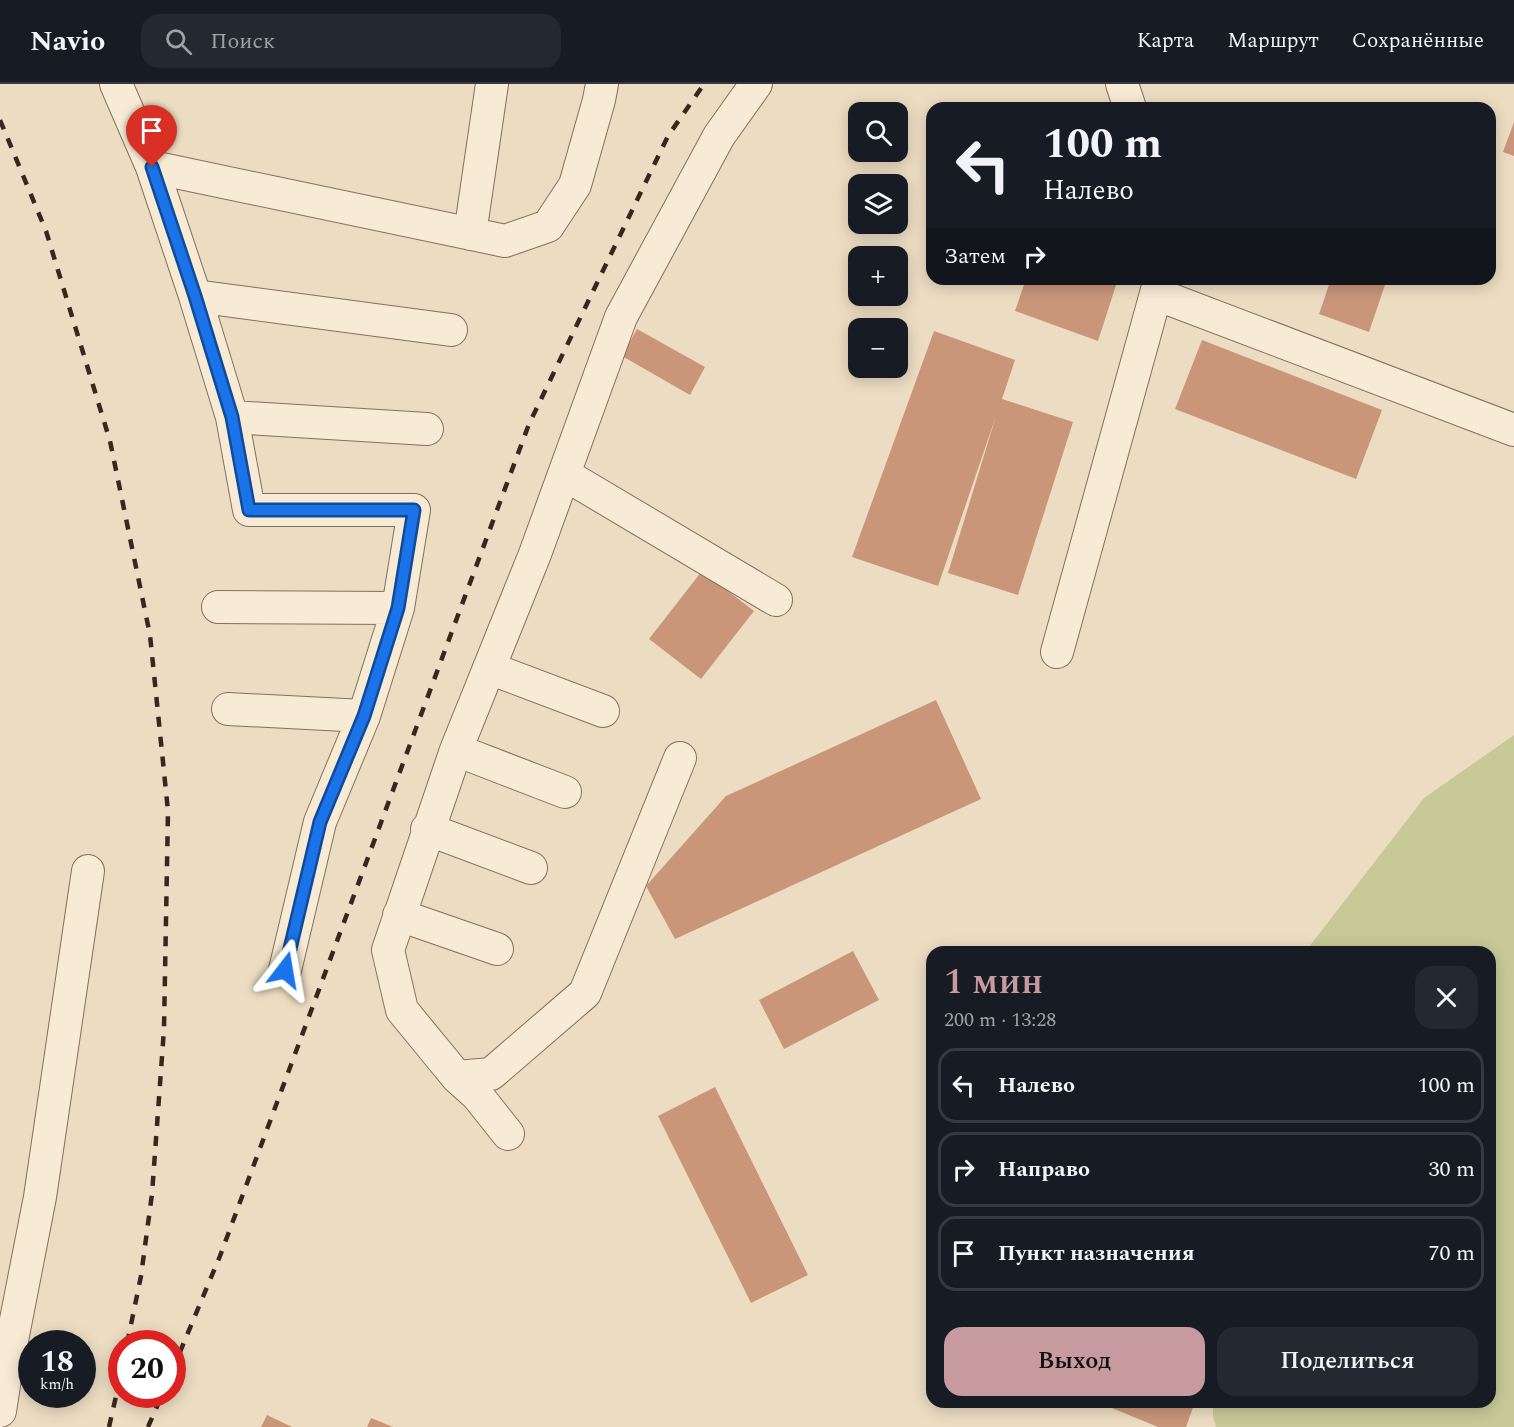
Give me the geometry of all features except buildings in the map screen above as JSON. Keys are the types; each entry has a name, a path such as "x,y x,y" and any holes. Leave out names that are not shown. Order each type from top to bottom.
{"lane":[{"path":"116,84 152,167 195,296 232,417 249,510 414,510 398,608 364,716 320,822 285,970"},
{"path":"470,234 492,84"},
{"path":"152,167 505,241 548,226 575,185 602,84"},
{"path":"508,1134 402,1010 388,950 456,750 535,554 621,317 719,136 756,84"},
{"path":"1122,84 1128,102"},
{"path":"1058,652 1158,286 1514,430"},
{"path":"195,296 451,330"},
{"path":"232,417 427,429"},
{"path":"564,474 776,600"},
{"path":"218,607 398,608"},
{"path":"489,668 603,711"},
{"path":"228,709 364,716"},
{"path":"456,750 565,792"},
{"path":"457,1077 491,1074 585,993 680,758"},
{"path":"428,830 531,868"},
{"path":"0,1411 40,1197 88,871"},
{"path":"399,915 497,949"}],"green space":[{"path":"1514,735 1514,1427 1216,1427 1213,1408 1496,1408 1496,946 1310,946 1424,798"}],"railway":[{"path":"186,1337 220,1256 529,424 668,136 704,84"},
{"path":"0,120 46,231 110,441 150,635 168,811 164,1029 152,1194 141,1276 130,1330"},
{"path":"109,1427 113,1408"},
{"path":"148,1427 156,1408"}],"route":[{"path":"152,167 232,417 249,510 414,510 398,608 364,716 320,822 285,970"}]}
